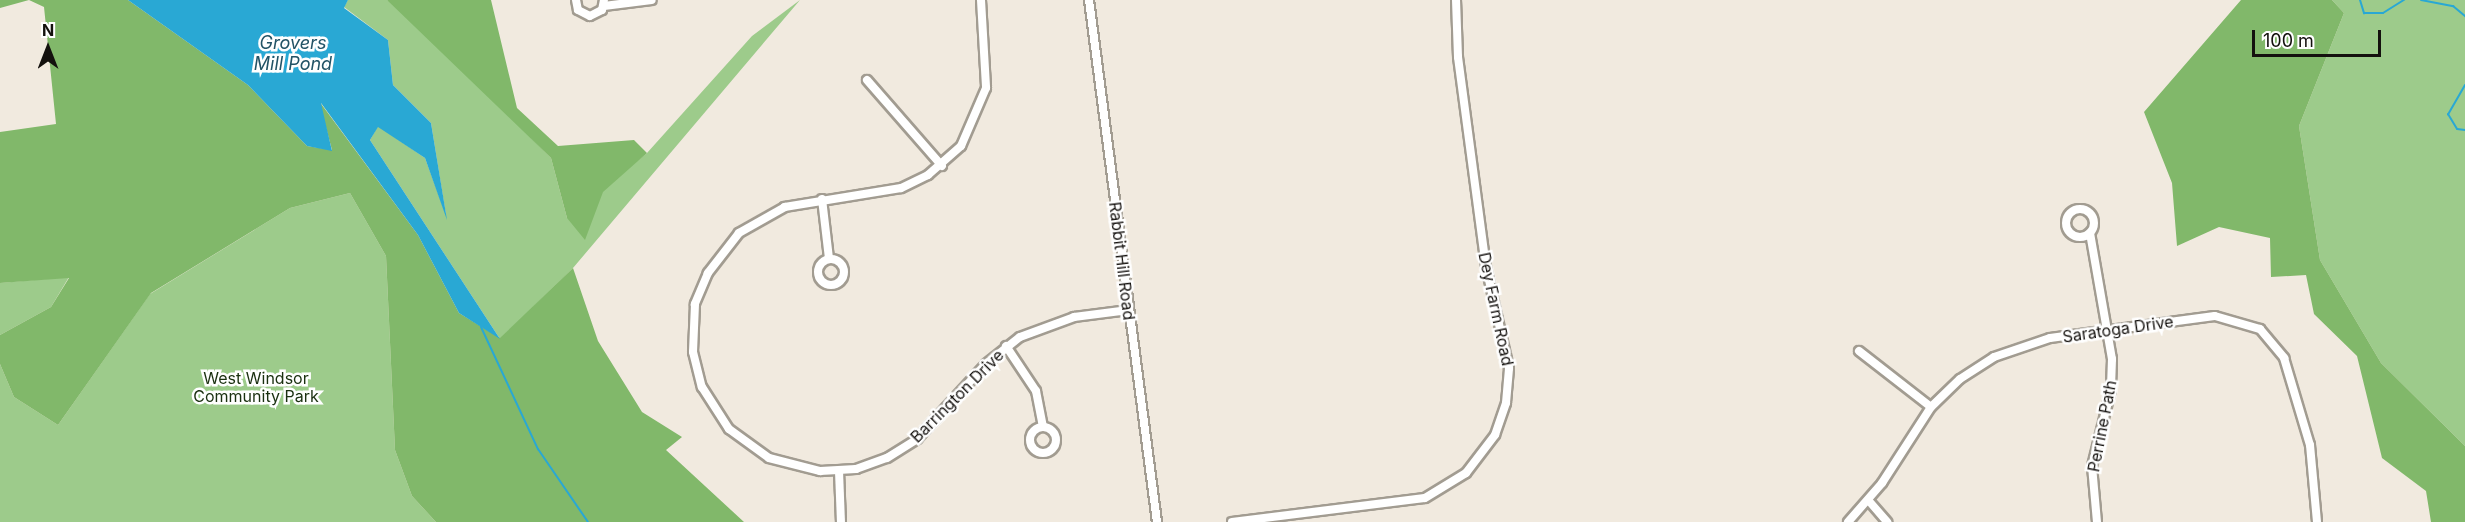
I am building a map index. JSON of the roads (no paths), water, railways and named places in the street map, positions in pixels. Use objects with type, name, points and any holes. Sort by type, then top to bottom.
[{"type":"street","points":[[576,0],[585,15],[598,14],[604,3],[652,0]]},
{"type":"street","name":"Barrington Drive","points":[[981,0],[986,88],[969,134],[942,166],[901,188],[822,199],[769,213],[727,245],[700,288],[692,336],[702,387],[741,440],[785,464],[839,471],[872,465],[904,449],[1006,346],[1054,322],[1128,310]]},
{"type":"street","name":"Rabbit Hill Road","points":[[1089,0],[1157,522]]},
{"type":"street","name":"Dey Farm Road","points":[[1232,522],[1425,498],[1466,473],[1495,435],[1506,403],[1509,368],[1484,257],[1458,57],[1456,0]]},
{"type":"street","points":[[867,80],[942,166]]},
{"type":"street","points":[[822,199],[829,259]]},
{"type":"street","name":"Perrine Path","points":[[2090,233],[2108,330],[2111,390],[2091,482],[2097,522]]},
{"type":"street","name":"Saratoga Drive","points":[[1848,522],[1869,501],[1931,407],[1969,372],[2013,348],[2108,330],[2215,316],[2249,323],[2270,337],[2287,363],[2310,445],[2318,522]]},
{"type":"street","points":[[1006,346],[1036,391],[1043,426]]},
{"type":"street","points":[[1859,351],[1931,407]]},
{"type":"street","points":[[839,471],[841,522]]},
{"type":"street","points":[[1869,501],[1887,522]]},
{"type":"water","name":"Grovers Mill Pond","points":[[128,0],[348,0],[344,8],[388,40],[393,85],[431,123],[447,220],[425,158],[378,127],[370,140],[500,339],[459,313],[418,235],[321,103],[332,151],[307,146],[248,85]]},
{"type":"waterway","points":[[2360,0],[2364,13],[2383,13],[2404,0]]},
{"type":"waterway","points":[[2421,0],[2453,6],[2465,16]]},
{"type":"waterway","points":[[2465,85],[2448,114],[2457,129],[2465,130]]},
{"type":"waterway","points":[[481,327],[538,449],[588,522]]},
{"type":"park label","name":"West Windsor Community Park","points":[[256,387]]}]
